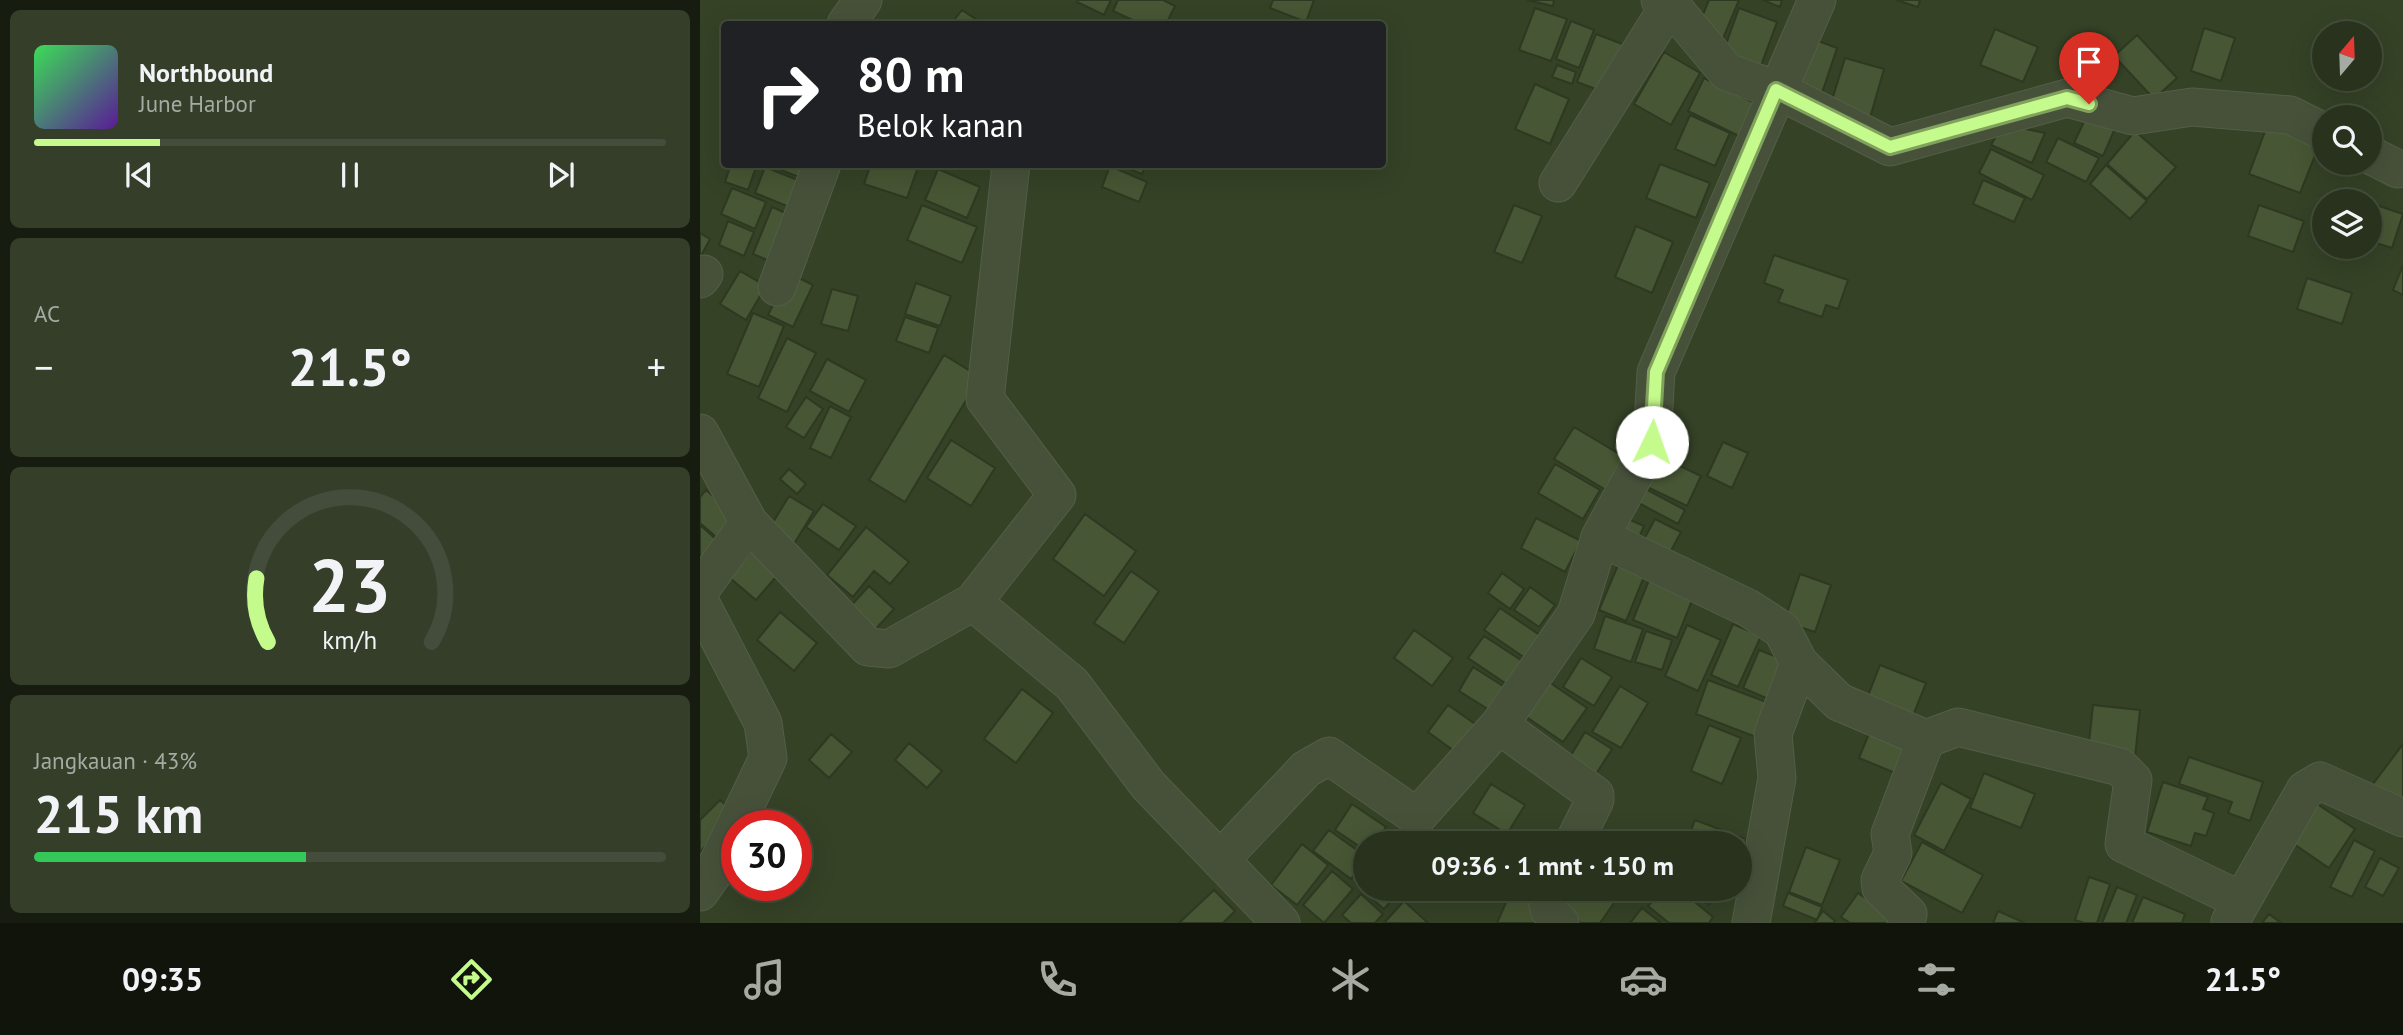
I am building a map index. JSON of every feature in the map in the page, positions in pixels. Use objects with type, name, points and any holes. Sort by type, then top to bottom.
[{"type":"street","points":[[848,21],[863,0]]},
{"type":"street","points":[[1220,860],[1306,769],[1329,756],[1418,817],[1499,725],[1576,614],[1600,537],[1652,442],[1656,372],[1817,0]]},
{"type":"street","points":[[1558,183],[1665,2],[1727,72],[1776,90],[1890,147],[2067,98],[2133,116],[2192,107],[2290,115],[2312,126]]},
{"type":"street","points":[[777,287],[821,168]]},
{"type":"street","points":[[700,433],[749,523],[868,647],[889,649],[973,602],[1057,495],[985,399],[1011,168]]},
{"type":"street","points":[[700,590],[749,523]]},
{"type":"street","points":[[1600,537],[1748,608],[1782,630],[1799,663],[1839,702],[1926,739],[1958,727],[2120,767],[2133,780],[2124,844],[2235,912],[2305,790],[2320,781],[2403,818]]},
{"type":"street","points":[[700,602],[763,723],[768,758],[712,875],[700,891]]},
{"type":"street","points":[[973,602],[1072,684],[1148,785],[1281,923]]},
{"type":"street","points":[[1751,923],[1777,778],[1773,734],[1799,663]]},
{"type":"street","points":[[1499,725],[1595,795],[1580,831]]},
{"type":"street","points":[[1906,923],[1908,914],[1881,888],[1880,880],[1893,853],[1890,834],[1926,739]]},
{"type":"street","points":[[1548,901],[1549,910],[1560,923]]},
{"type":"building","points":[[1111,0],[1104,15],[1077,2]]},
{"type":"building","points":[[1118,0],[1163,0],[1175,6],[1168,21],[1135,21],[1113,11]]},
{"type":"building","points":[[1273,0],[1314,0],[1306,21],[1270,8]]},
{"type":"building","points":[[1527,0],[1554,0],[1553,6]]},
{"type":"building","points":[[1709,0],[1739,0],[1722,41],[1696,31]]},
{"type":"building","points":[[1763,0],[1782,0],[1780,7]]},
{"type":"building","points":[[1896,0],[1920,0],[1918,7]]},
{"type":"building","points":[[1535,8],[1567,19],[1551,61],[1519,50]]},
{"type":"building","points":[[1739,8],[1777,22],[1758,74],[1720,61]]},
{"type":"building","points":[[962,10],[978,21],[953,21]]},
{"type":"building","points":[[1571,21],[1594,30],[1579,68],[1556,59]]},
{"type":"building","points":[[2204,28],[2235,38],[2221,81],[2191,71]]},
{"type":"building","points":[[1995,29],[2038,47],[2023,82],[1980,65]]},
{"type":"building","points":[[1596,34],[1625,45],[1606,93],[1577,82]]},
{"type":"building","points":[[2137,35],[2177,78],[2154,99],[2114,56]]},
{"type":"building","points":[[1813,39],[1837,48],[1821,96],[1797,88]]},
{"type":"building","points":[[1664,52],[1700,73],[1671,125],[1634,104]]},
{"type":"building","points":[[1845,58],[1884,69],[1868,125],[1828,113]]},
{"type":"building","points":[[1557,65],[1576,72],[1572,84],[1552,77]]},
{"type":"building","points":[[1704,78],[1765,108],[1749,141],[1688,111]]},
{"type":"building","points":[[1535,84],[1569,99],[1550,144],[1515,129]]},
{"type":"building","points":[[2089,111],[2117,124],[2103,156],[2074,143]]},
{"type":"building","points":[[1690,115],[1730,133],[1715,166],[1675,149]]},
{"type":"building","points":[[2270,118],[2312,134],[2312,163],[2300,193],[2249,174]]},
{"type":"building","points":[[2003,124],[2045,133],[2032,163],[1991,145]]},
{"type":"building","points":[[2135,131],[2176,167],[2147,199],[2107,164]]},
{"type":"building","points":[[2058,138],[2099,158],[2086,182],[2046,162]]},
{"type":"building","points":[[1991,149],[2044,175],[2032,200],[1979,173]]},
{"type":"building","points":[[1660,164],[1710,183],[1696,218],[1646,198]]},
{"type":"building","points":[[2106,165],[2147,201],[2130,219],[2090,184]]},
{"type":"building","points":[[730,168],[756,168],[748,190],[725,182]]},
{"type":"building","points":[[765,168],[810,185],[799,211],[755,193]]},
{"type":"building","points":[[776,168],[817,168],[812,182]]},
{"type":"building","points":[[870,168],[918,168],[907,198],[864,184]]},
{"type":"building","points":[[1109,168],[1147,182],[1139,202],[1102,187]]},
{"type":"building","points":[[1126,168],[1144,168],[1142,174]]},
{"type":"building","points":[[938,169],[980,187],[967,218],[925,200]]},
{"type":"building","points":[[1983,180],[2025,198],[2014,222],[1973,204]]},
{"type":"building","points":[[732,188],[766,202],[755,229],[721,214]]},
{"type":"building","points":[[922,205],[977,227],[962,263],[907,240]]},
{"type":"building","points":[[1514,205],[1542,216],[1522,263],[1494,252]]},
{"type":"building","points":[[2259,205],[2304,221],[2293,252],[2248,236]]},
{"type":"building","points":[[772,207],[797,218],[777,264],[753,254]]},
{"type":"building","points":[[2382,207],[2403,214],[2392,248],[2382,245]]},
{"type":"building","points":[[728,221],[754,232],[744,256],[719,245]]},
{"type":"building","points":[[1636,226],[1673,242],[1652,293],[1615,277]]},
{"type":"building","points":[[700,233],[710,239],[700,258]]},
{"type":"building","points":[[1774,255],[1848,280],[1838,309],[1826,305],[1822,317],[1778,302],[1783,290],[1764,283]]},
{"type":"building","points":[[2403,265],[2403,295],[2393,290]]},
{"type":"building","points":[[740,271],[766,286],[746,320],[720,304]]},
{"type":"building","points":[[789,273],[813,285],[793,327],[768,315]]},
{"type":"building","points":[[2307,278],[2352,293],[2342,324],[2297,309]]},
{"type":"building","points":[[916,283],[951,296],[940,326],[905,314]]},
{"type":"building","points":[[832,289],[858,296],[848,331],[821,324]]},
{"type":"building","points":[[753,313],[784,326],[759,387],[727,374]]},
{"type":"building","points":[[905,317],[938,328],[929,353],[896,341]]},
{"type":"building","points":[[787,338],[816,353],[787,412],[758,398]]},
{"type":"building","points":[[944,355],[980,377],[905,502],[869,480]]},
{"type":"building","points":[[827,359],[866,380],[849,412],[810,391]]},
{"type":"building","points":[[806,397],[823,409],[804,438],[786,427]]},
{"type":"building","points":[[830,406],[851,417],[831,458],[810,448]]},
{"type":"building","points":[[1574,427],[1626,458],[1606,490],[1554,459]]},
{"type":"building","points":[[951,440],[995,468],[971,506],[927,478]]},
{"type":"building","points":[[1723,442],[1748,453],[1732,488],[1707,476]]},
{"type":"building","points":[[1657,455],[1701,476],[1687,506],[1643,485]]},
{"type":"building","points":[[1555,464],[1600,490],[1583,519],[1538,493]]},
{"type":"building","points":[[789,469],[806,484],[797,494],[780,479]]},
{"type":"building","points":[[1640,486],[1685,510],[1678,524],[1633,500]]},
{"type":"building","points":[[706,490],[741,520],[722,542],[700,523],[700,497]]},
{"type":"building","points":[[789,496],[814,511],[794,544],[769,529]]},
{"type":"building","points":[[823,504],[856,526],[839,550],[806,527]]},
{"type":"building","points":[[1085,514],[1136,551],[1104,596],[1053,559]]},
{"type":"building","points":[[1621,516],[1644,526],[1633,551]]},
{"type":"building","points":[[1536,518],[1581,541],[1565,572],[1521,548]]},
{"type":"building","points":[[1655,519],[1681,532],[1663,566],[1637,552]]},
{"type":"building","points":[[700,525],[719,542],[700,561]]},
{"type":"building","points":[[866,527],[909,562],[890,584],[874,571],[853,597],[827,575]]},
{"type":"building","points":[[755,547],[782,570],[756,600],[730,578]]},
{"type":"building","points":[[1621,558],[1647,569],[1626,621],[1599,610]]},
{"type":"building","points":[[1131,571],[1159,591],[1124,643],[1094,623]]},
{"type":"building","points":[[1502,573],[1524,589],[1510,609],[1488,593]]},
{"type":"building","points":[[1652,573],[1696,590],[1677,638],[1633,620]]},
{"type":"building","points":[[1800,574],[1831,585],[1815,632],[1784,622]]},
{"type":"building","points":[[869,586],[894,609],[872,633],[847,610]]},
{"type":"building","points":[[1530,587],[1555,605],[1539,627],[1514,610]]},
{"type":"building","points":[[1500,608],[1544,638],[1528,660],[1484,630]]},
{"type":"building","points":[[780,612],[817,643],[794,671],[757,640]]},
{"type":"building","points":[[1605,616],[1643,629],[1631,662],[1594,649]]},
{"type":"building","points":[[1733,624],[1761,636],[1738,687],[1711,675]]},
{"type":"building","points":[[1687,625],[1721,640],[1698,691],[1665,676]]},
{"type":"building","points":[[1414,630],[1453,658],[1432,686],[1394,658]]},
{"type":"building","points":[[1646,631],[1672,640],[1662,670],[1635,662]]},
{"type":"building","points":[[1484,636],[1527,664],[1511,687],[1468,658]]},
{"type":"building","points":[[1759,650],[1792,663],[1775,702],[1743,688]]},
{"type":"building","points":[[1581,658],[1612,677],[1594,706],[1563,687]]},
{"type":"building","points":[[1880,665],[1926,683],[1912,718],[1866,701]]},
{"type":"building","points":[[1473,667],[1514,693],[1499,716],[1459,691]]},
{"type":"building","points":[[1708,680],[1769,703],[1756,737],[1696,714]]},
{"type":"building","points":[[1549,682],[1587,708],[1563,742],[1525,716]]},
{"type":"building","points":[[1620,686],[1648,703],[1621,748],[1592,732]]},
{"type":"building","points":[[1022,689],[1053,713],[1016,763],[984,739]]},
{"type":"building","points":[[1448,705],[1478,726],[1457,753],[1428,732]]},
{"type":"building","points":[[2093,705],[2140,710],[2135,757],[2088,752]]},
{"type":"building","points":[[1709,725],[1741,738],[1722,784],[1691,771]]},
{"type":"building","points":[[1872,726],[1913,744],[1900,775],[1859,758]]},
{"type":"building","points":[[1585,732],[1612,749],[1591,782],[1565,765]]},
{"type":"building","points":[[831,734],[852,752],[829,778],[809,760]]},
{"type":"building","points":[[909,743],[942,771],[927,788],[895,760]]},
{"type":"building","points":[[2403,744],[2403,797],[2398,803],[2373,784]]},
{"type":"building","points":[[2189,757],[2263,782],[2250,821],[2228,813],[2232,802],[2179,784]]},
{"type":"building","points":[[1984,773],[2035,794],[2021,828],[1970,808]]},
{"type":"building","points":[[2163,782],[2208,797],[2203,809],[2214,813],[2206,836],[2195,833],[2191,846],[2147,832]]},
{"type":"building","points":[[1941,783],[1971,799],[1944,851],[1914,835]]},
{"type":"building","points":[[1491,784],[1525,805],[1509,831],[1502,831],[1473,813]]},
{"type":"building","points":[[720,800],[731,810],[721,810],[721,830],[700,852],[700,820]]},
{"type":"building","points":[[2314,802],[2355,829],[2329,868],[2288,840]]},
{"type":"building","points":[[1352,804],[1386,827],[1383,831],[1353,831],[1353,842],[1335,830]]},
{"type":"building","points":[[1695,820],[1725,831],[1691,831]]},
{"type":"building","points":[[1329,830],[1353,847],[1353,876],[1351,879],[1313,851]]},
{"type":"building","points":[[2354,840],[2375,851],[2352,897],[2330,887]]},
{"type":"building","points":[[1922,842],[1983,875],[1962,913],[1901,881]]},
{"type":"building","points":[[1302,844],[1328,865],[1297,905],[1271,885]]},
{"type":"building","points":[[1806,847],[1840,860],[1822,905],[1789,892]]},
{"type":"building","points":[[2380,858],[2399,868],[2383,896],[2365,887]]},
{"type":"building","points":[[1332,871],[1353,889],[1324,923],[1303,905]]},
{"type":"building","points":[[2089,877],[2110,884],[2097,923],[2075,920]]},
{"type":"building","points":[[2117,887],[2137,895],[2126,923],[2102,923]]},
{"type":"building","points":[[1214,890],[1235,911],[1223,923],[1179,923]]},
{"type":"building","points":[[1788,893],[1822,907],[1817,920],[1783,906]]},
{"type":"building","points":[[1858,893],[1901,923],[1850,923],[1841,917]]},
{"type":"building","points":[[2143,897],[2185,914],[2182,923],[2132,923]]},
{"type":"building","points":[[1355,901],[1369,901],[1383,914],[1375,923],[1351,923],[1342,915]]},
{"type":"building","points":[[1375,901],[1391,901],[1384,909]]},
{"type":"building","points":[[1404,901],[1428,923],[1384,923]]},
{"type":"building","points":[[1507,901],[1546,901],[1536,923],[1497,923]]},
{"type":"building","points":[[1568,901],[1615,901],[1600,923],[1581,923],[1562,910]]},
{"type":"building","points":[[1652,901],[1694,901],[1713,917],[1709,923],[1669,923],[1648,906]]},
{"type":"building","points":[[1642,908],[1661,923],[1630,923]]},
{"type":"building","points":[[1823,911],[1835,921],[1834,923],[1814,923]]},
{"type":"building","points":[[1998,911],[2025,923],[1993,923]]},
{"type":"building","points":[[2269,914],[2281,923],[2262,923]]},
{"type":"route","points":[[1652,442],[1656,372],[1776,90],[1890,147],[2067,98],[2089,104]]}]
